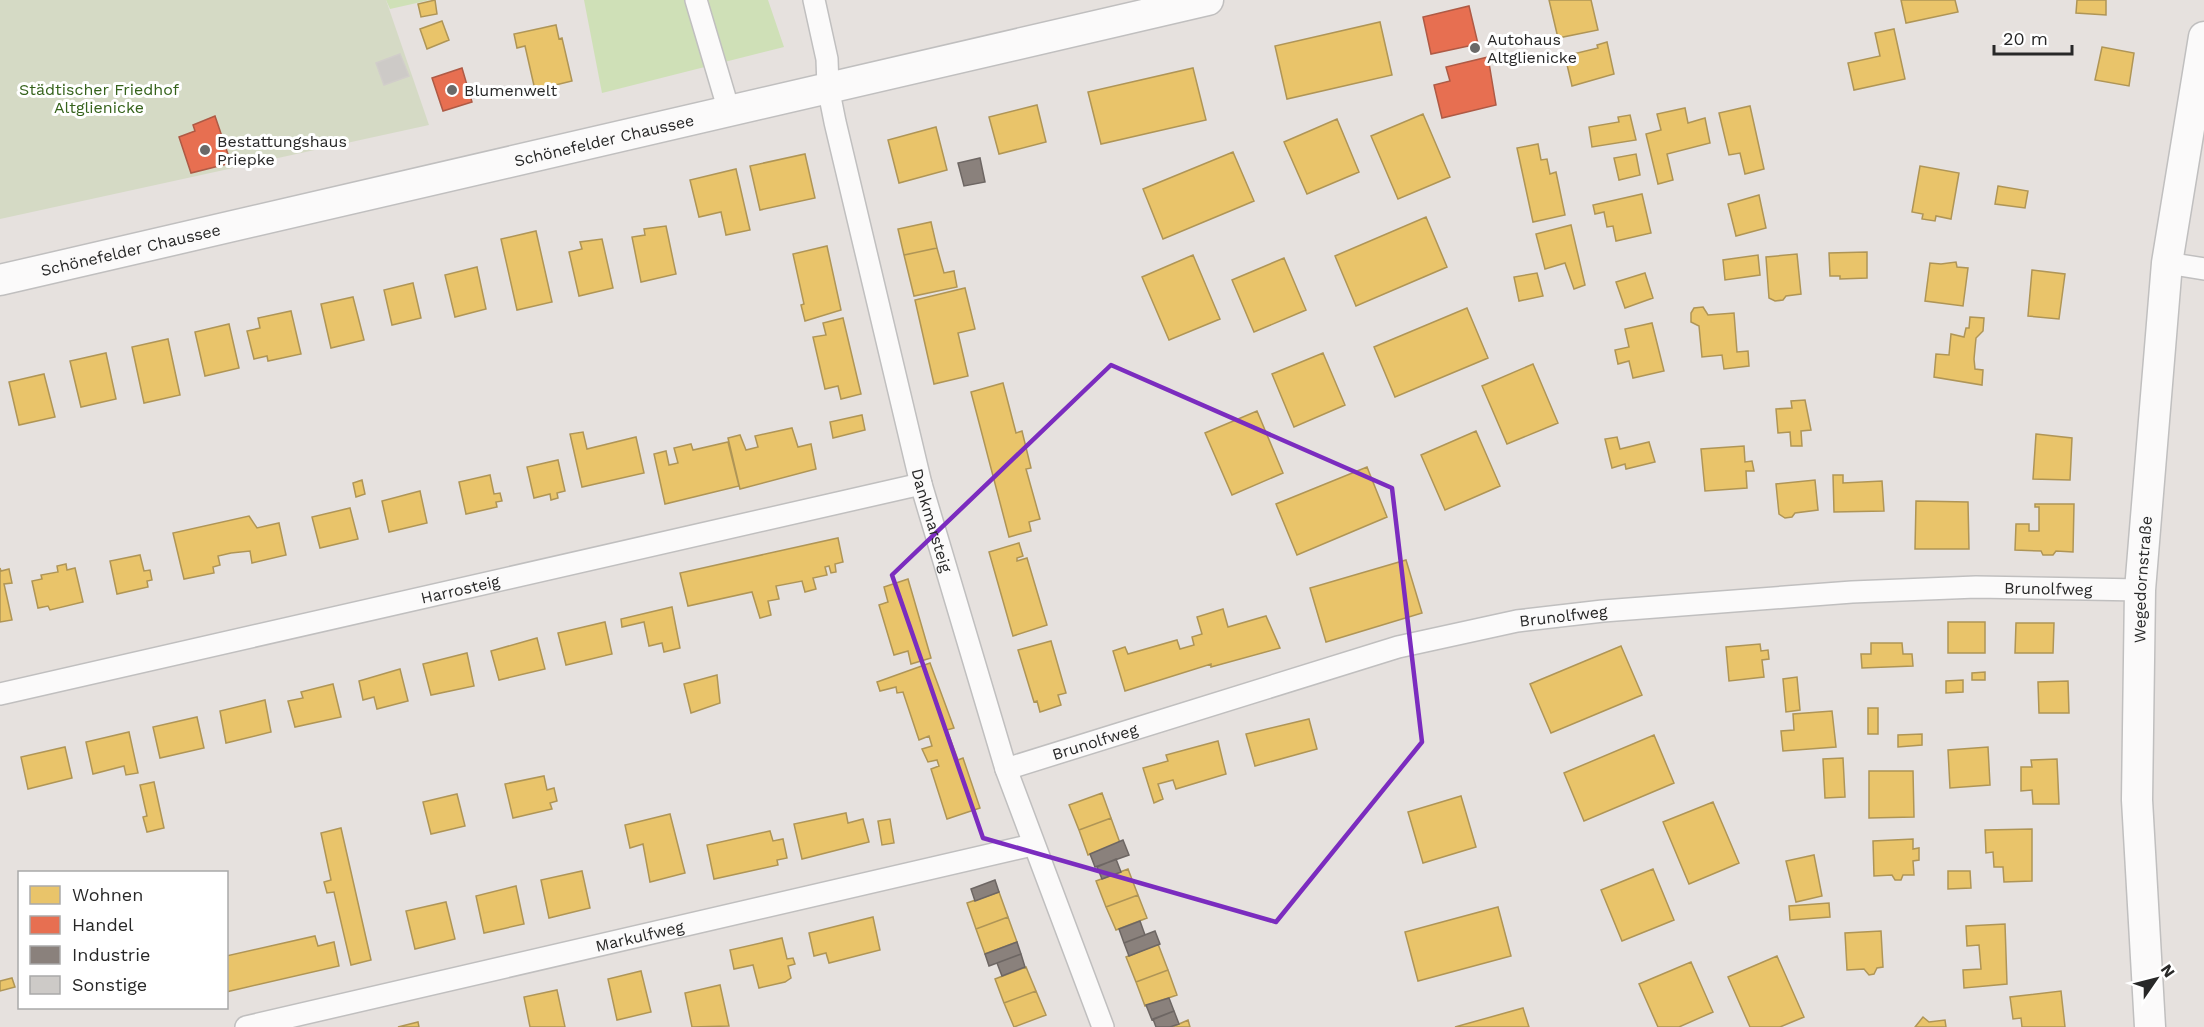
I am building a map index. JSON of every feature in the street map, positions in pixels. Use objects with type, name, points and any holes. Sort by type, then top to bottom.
[{"type":"main road","name":"Schönefelder Chaussee","points":[[0,280],[1208,0]]},
{"type":"main road","name":"Wegedornstraße","points":[[2150,1027],[2137,800],[2140,591],[2168,263],[2204,37]]},
{"type":"main road","name":"Wegedornstraße","points":[[2190,133],[2204,100]]},
{"type":"street","points":[[696,0],[729,111]]},
{"type":"street","name":"Dankmarsteig","points":[[814,0],[827,59],[828,87],[921,484],[1006,769],[1032,845],[1103,1027]]},
{"type":"street","points":[[2168,263],[2204,269]]},
{"type":"street","name":"Harrosteig","points":[[0,694],[921,484]]},
{"type":"street","name":"Brunolfweg","points":[[1006,769],[1398,647],[1517,621],[1613,610],[1842,593],[1976,587],[2140,591]]},
{"type":"street","name":"Markulfweg","points":[[246,1027],[1032,845]]},
{"type":"highlighted area","points":[[1111,365],[1392,488],[1422,742],[1276,922],[983,838],[892,575]]},
{"type":"green space","name":"Städtischer Friedhof Altglienicke","points":[[0,0],[386,0],[429,125],[0,219]]},
{"type":"green space","points":[[386,0],[430,0],[390,9]]},
{"type":"green space","points":[[584,0],[768,0],[784,47],[602,93]]},
{"type":"building: Wohnen","points":[[435,0],[437,14],[421,17],[418,4]]},
{"type":"building: Wohnen","points":[[1549,0],[1591,0],[1598,30],[1558,38]]},
{"type":"building: Wohnen","points":[[1901,0],[1955,0],[1958,12],[1906,23]]},
{"type":"building: Wohnen","points":[[2077,0],[2106,0],[2106,15],[2076,13]]},
{"type":"building: Wohnen","points":[[442,21],[449,40],[427,49],[420,29]]},
{"type":"building: Wohnen","points":[[1380,22],[1392,75],[1287,99],[1275,46]]},
{"type":"building: Wohnen","points":[[556,25],[559,39],[562,38],[572,81],[535,90],[525,46],[517,48],[514,34]]},
{"type":"building: Wohnen","points":[[1894,29],[1905,79],[1854,90],[1848,63],[1880,56],[1875,33]]},
{"type":"building: Wohnen","points":[[1607,42],[1614,74],[1572,86],[1565,56],[1598,48],[1597,45]]},
{"type":"building: Wohnen","points":[[2102,47],[2134,53],[2129,86],[2095,80]]},
{"type":"building: Wohnen","points":[[1193,68],[1206,120],[1101,144],[1088,92]]},
{"type":"building: Wohnen","points":[[1037,105],[1046,142],[999,154],[989,117]]},
{"type":"building: Wohnen","points":[[1750,106],[1764,169],[1745,174],[1740,153],[1729,155],[1719,113]]},
{"type":"building: Wohnen","points":[[1685,108],[1688,123],[1705,118],[1710,143],[1667,154],[1673,180],[1658,184],[1646,134],[1661,130],[1657,114]]},
{"type":"building: Wohnen","points":[[1423,114],[1450,177],[1398,199],[1371,136]]},
{"type":"building: Wohnen","points":[[1630,115],[1636,140],[1592,147],[1589,127],[1619,122],[1618,117]]},
{"type":"building: Wohnen","points":[[1337,119],[1359,172],[1307,194],[1284,142]]},
{"type":"building: Wohnen","points":[[936,127],[947,170],[899,183],[888,140]]},
{"type":"building: Wohnen","points":[[1538,144],[1541,160],[1547,159],[1550,174],[1556,172],[1565,215],[1533,222],[1517,148]]},
{"type":"building: Wohnen","points":[[1233,152],[1254,201],[1163,239],[1143,189]]},
{"type":"building: Wohnen","points":[[805,154],[815,198],[760,210],[750,166]]},
{"type":"building: Wohnen","points":[[1636,154],[1640,175],[1619,180],[1614,158]]},
{"type":"building: Wohnen","points":[[1920,166],[1959,173],[1951,219],[1936,216],[1935,221],[1922,219],[1923,214],[1912,212]]},
{"type":"building: Wohnen","points":[[736,169],[750,230],[726,235],[721,212],[699,217],[690,180]]},
{"type":"building: Wohnen","points":[[1998,186],[2028,191],[2025,208],[1995,204]]},
{"type":"building: Wohnen","points":[[1642,194],[1651,233],[1616,241],[1613,226],[1607,227],[1604,212],[1595,214],[1593,205]]},
{"type":"building: Wohnen","points":[[1759,195],[1766,228],[1736,236],[1728,204]]},
{"type":"building: Wohnen","points":[[1426,217],[1447,267],[1356,306],[1335,256]]},
{"type":"building: Wohnen","points":[[931,222],[937,248],[904,255],[898,229]]},
{"type":"building: Wohnen","points":[[1571,225],[1585,285],[1574,289],[1565,263],[1545,269],[1536,234]]},
{"type":"building: Wohnen","points":[[666,226],[676,274],[641,282],[632,237],[645,235],[644,229]]},
{"type":"building: Wohnen","points":[[536,231],[552,302],[517,310],[501,239]]},
{"type":"building: Wohnen","points":[[602,239],[613,288],[579,296],[569,252],[582,249],[580,242]]},
{"type":"building: Wohnen","points":[[827,246],[841,310],[805,321],[801,305],[804,304],[793,254]]},
{"type":"building: Wohnen","points":[[937,248],[944,273],[954,271],[957,287],[914,296],[904,255]]},
{"type":"building: Wohnen","points":[[1867,252],[1867,278],[1840,279],[1840,276],[1830,276],[1829,253]]},
{"type":"building: Wohnen","points":[[1797,254],[1801,294],[1786,296],[1783,300],[1775,301],[1769,298],[1766,257]]},
{"type":"building: Wohnen","points":[[1193,255],[1220,319],[1169,340],[1142,277]]},
{"type":"building: Wohnen","points":[[1758,255],[1760,275],[1725,280],[1723,260]]},
{"type":"building: Wohnen","points":[[1284,258],[1306,310],[1254,332],[1232,280]]},
{"type":"building: Wohnen","points":[[1956,262],[1957,267],[1968,268],[1963,306],[1925,301],[1930,263]]},
{"type":"building: Wohnen","points":[[477,267],[486,309],[455,317],[445,275]]},
{"type":"building: Wohnen","points":[[2032,270],[2065,274],[2059,319],[2028,316]]},
{"type":"building: Wohnen","points":[[1537,273],[1543,296],[1519,301],[1514,277]]},
{"type":"building: Wohnen","points":[[1645,273],[1653,298],[1625,308],[1616,282]]},
{"type":"building: Wohnen","points":[[413,283],[421,318],[392,325],[384,290]]},
{"type":"building: Wohnen","points":[[965,288],[975,329],[958,333],[968,376],[934,384],[915,300]]},
{"type":"building: Wohnen","points":[[353,297],[364,340],[331,348],[321,304]]},
{"type":"building: Wohnen","points":[[1703,307],[1708,315],[1734,313],[1737,352],[1748,351],[1749,366],[1724,369],[1722,355],[1702,357],[1699,326],[1691,322],[1691,313],[1694,308]]},
{"type":"building: Wohnen","points":[[1467,308],[1488,358],[1395,397],[1374,347]]},
{"type":"building: Wohnen","points":[[291,311],[301,354],[268,361],[267,356],[254,359],[247,331],[260,328],[258,318]]},
{"type":"building: Wohnen","points":[[1970,317],[1984,318],[1983,331],[1976,338],[1974,359],[1975,369],[1983,370],[1982,385],[1934,377],[1936,354],[1949,355],[1951,334],[1964,337],[1966,328],[1969,328]]},
{"type":"building: Wohnen","points":[[843,318],[861,394],[841,399],[838,386],[825,389],[813,337],[826,335],[823,323]]},
{"type":"building: Wohnen","points":[[1652,323],[1664,371],[1633,378],[1629,361],[1618,364],[1615,350],[1629,347],[1625,329]]},
{"type":"building: Wohnen","points":[[229,324],[239,368],[205,376],[195,332]]},
{"type":"building: Wohnen","points":[[168,339],[180,395],[144,403],[132,347]]},
{"type":"building: Wohnen","points":[[106,353],[116,399],[81,407],[70,361]]},
{"type":"building: Wohnen","points":[[1323,353],[1345,405],[1294,427],[1272,374]]},
{"type":"building: Wohnen","points":[[1533,364],[1558,423],[1507,444],[1482,386]]},
{"type":"building: Wohnen","points":[[44,374],[55,417],[19,425],[9,382]]},
{"type":"building: Wohnen","points":[[1003,383],[1016,433],[1022,431],[1031,468],[1026,469],[1040,519],[1029,522],[1031,531],[1009,537],[971,392]]},
{"type":"building: Wohnen","points":[[1805,400],[1811,430],[1801,431],[1802,446],[1791,446],[1790,432],[1778,433],[1776,409],[1792,408],[1791,401]]},
{"type":"building: Wohnen","points":[[1257,411],[1283,473],[1232,495],[1205,433]]},
{"type":"building: Wohnen","points":[[862,415],[865,430],[833,438],[830,422]]},
{"type":"building: Wohnen","points":[[792,428],[798,447],[811,444],[816,469],[740,489],[728,438],[740,435],[746,450],[758,447],[755,436]]},
{"type":"building: Wohnen","points":[[1476,431],[1500,486],[1445,510],[1421,455]]},
{"type":"building: Wohnen","points":[[583,432],[587,449],[636,437],[644,473],[582,487],[570,434]]},
{"type":"building: Wohnen","points":[[2036,434],[2072,438],[2070,480],[2033,479]]},
{"type":"building: Wohnen","points":[[1617,437],[1620,449],[1649,442],[1655,462],[1626,469],[1625,464],[1612,468],[1605,439]]},
{"type":"building: Wohnen","points":[[728,442],[739,486],[665,504],[654,454],[666,451],[669,465],[678,463],[674,448],[691,444],[693,450]]},
{"type":"building: Wohnen","points":[[1744,446],[1745,462],[1752,461],[1754,471],[1746,471],[1747,488],[1705,491],[1701,449]]},
{"type":"building: Wohnen","points":[[558,460],[565,491],[557,493],[558,498],[551,500],[550,494],[534,498],[527,467]]},
{"type":"building: Wohnen","points":[[1367,467],[1387,517],[1297,555],[1276,504]]},
{"type":"building: Wohnen","points":[[490,475],[494,494],[500,493],[502,501],[496,502],[497,507],[466,514],[459,482]]},
{"type":"building: Wohnen","points":[[1833,475],[1843,475],[1843,483],[1882,481],[1884,511],[1834,512]]},
{"type":"building: Wohnen","points":[[362,480],[365,494],[356,497],[353,483]]},
{"type":"building: Wohnen","points":[[1815,480],[1818,510],[1795,513],[1792,517],[1785,518],[1779,514],[1776,484]]},
{"type":"building: Wohnen","points":[[420,491],[427,523],[389,532],[382,501]]},
{"type":"building: Wohnen","points":[[1916,501],[1968,502],[1969,549],[1915,549]]},
{"type":"building: Wohnen","points":[[2035,504],[2074,504],[2073,552],[2056,551],[2053,555],[2043,555],[2041,551],[2015,550],[2016,524],[2029,524],[2029,531],[2039,531],[2039,507],[2035,507]]},
{"type":"building: Wohnen","points":[[350,508],[358,539],[320,548],[312,517]]},
{"type":"building: Wohnen","points":[[249,516],[257,528],[279,523],[286,555],[252,563],[250,551],[218,556],[220,565],[213,567],[214,573],[184,579],[173,533]]},
{"type":"building: Wohnen","points":[[838,538],[843,562],[835,564],[836,572],[831,573],[829,566],[825,567],[827,575],[813,578],[816,589],[805,592],[802,581],[776,586],[779,599],[768,601],[771,615],[760,618],[752,592],[688,606],[680,573]]},
{"type":"building: Wohnen","points":[[1019,543],[1023,556],[1017,558],[1017,561],[1027,558],[1047,625],[1013,636],[989,552]]},
{"type":"building: Wohnen","points":[[140,555],[144,571],[150,570],[152,580],[147,581],[148,587],[117,594],[110,561]]},
{"type":"building: Wohnen","points":[[1406,560],[1422,613],[1326,642],[1310,588]]},
{"type":"building: Wohnen","points":[[66,564],[67,570],[75,568],[83,602],[50,610],[48,606],[38,608],[32,581],[42,579],[41,575],[58,572],[57,566]]},
{"type":"building: Wohnen","points":[[0,568],[1,571],[9,569],[12,583],[4,584],[12,620],[0,622]]},
{"type":"building: Wohnen","points":[[908,579],[931,658],[911,664],[908,651],[894,655],[879,605],[888,602],[884,587]]},
{"type":"building: Wohnen","points":[[672,607],[680,648],[664,652],[662,643],[649,646],[644,622],[622,627],[621,619]]},
{"type":"building: Wohnen","points":[[1223,609],[1228,627],[1266,616],[1280,648],[1211,667],[1211,664],[1125,691],[1113,651],[1125,647],[1128,654],[1177,640],[1180,649],[1194,645],[1192,637],[1202,634],[1197,617]]},
{"type":"building: Wohnen","points":[[605,622],[612,654],[566,665],[558,633]]},
{"type":"building: Wohnen","points":[[1948,622],[1985,622],[1985,653],[1948,653]]},
{"type":"building: Wohnen","points":[[2016,623],[2054,623],[2053,653],[2015,653]]},
{"type":"building: Wohnen","points":[[537,638],[545,669],[499,680],[491,651]]},
{"type":"building: Wohnen","points":[[1051,641],[1066,693],[1058,695],[1061,705],[1040,712],[1037,701],[1034,702],[1018,650]]},
{"type":"building: Wohnen","points":[[1871,643],[1902,643],[1903,654],[1912,654],[1913,666],[1862,668],[1861,654],[1871,654]]},
{"type":"building: Wohnen","points":[[1760,644],[1761,651],[1768,650],[1769,659],[1762,660],[1764,677],[1729,681],[1726,647]]},
{"type":"building: Wohnen","points":[[1621,646],[1642,695],[1551,733],[1530,684]]},
{"type":"building: Wohnen","points":[[467,653],[474,686],[431,695],[423,664]]},
{"type":"building: Wohnen","points":[[930,663],[954,728],[947,730],[958,760],[963,758],[980,808],[947,819],[931,769],[939,766],[937,760],[928,762],[922,749],[932,746],[929,736],[919,740],[903,692],[897,693],[896,687],[880,691],[877,682]]},
{"type":"building: Wohnen","points":[[400,669],[408,701],[377,709],[374,697],[363,700],[359,681]]},
{"type":"building: Wohnen","points":[[1985,672],[1985,680],[1972,680],[1972,673]]},
{"type":"building: Wohnen","points":[[717,675],[720,703],[691,713],[684,684]]},
{"type":"building: Wohnen","points":[[1797,677],[1800,710],[1786,712],[1783,679]]},
{"type":"building: Wohnen","points":[[1963,680],[1963,692],[1946,693],[1946,681]]},
{"type":"building: Wohnen","points":[[2068,681],[2069,713],[2039,713],[2038,682]]},
{"type":"building: Wohnen","points":[[333,684],[341,717],[295,727],[288,701],[303,698],[301,692]]},
{"type":"building: Wohnen","points":[[265,700],[271,732],[226,743],[220,711]]},
{"type":"building: Wohnen","points":[[1868,708],[1878,708],[1878,734],[1868,734]]},
{"type":"building: Wohnen","points":[[1832,711],[1836,747],[1783,751],[1781,731],[1794,730],[1793,714]]},
{"type":"building: Wohnen","points":[[197,717],[204,748],[160,758],[153,727]]},
{"type":"building: Wohnen","points":[[1309,719],[1317,749],[1255,766],[1246,734]]},
{"type":"building: Wohnen","points":[[129,732],[138,773],[126,775],[124,766],[93,774],[86,742]]},
{"type":"building: Wohnen","points":[[1922,734],[1922,745],[1898,747],[1898,735]]},
{"type":"building: Wohnen","points":[[1654,735],[1674,783],[1584,821],[1564,773]]},
{"type":"building: Wohnen","points":[[1218,741],[1226,774],[1176,789],[1173,780],[1158,784],[1163,799],[1154,803],[1143,768],[1168,761],[1166,755]]},
{"type":"building: Wohnen","points":[[65,747],[72,778],[28,789],[21,757]]},
{"type":"building: Wohnen","points":[[1988,747],[1990,785],[1950,788],[1948,750]]},
{"type":"building: Wohnen","points":[[1843,758],[1845,797],[1825,798],[1823,759]]},
{"type":"building: Wohnen","points":[[2057,759],[2059,804],[2033,804],[2032,790],[2021,791],[2021,767],[2032,767],[2031,760]]},
{"type":"building: Wohnen","points":[[1869,771],[1913,771],[1914,817],[1869,818]]},
{"type":"building: Wohnen","points":[[544,776],[547,790],[554,788],[557,801],[550,803],[552,809],[513,818],[505,784]]},
{"type":"building: Wohnen","points":[[154,782],[164,828],[147,832],[143,817],[147,816],[140,785]]},
{"type":"building: Wohnen","points":[[1102,793],[1111,818],[1079,830],[1069,805]]},
{"type":"building: Wohnen","points":[[457,794],[465,826],[431,834],[423,802]]},
{"type":"building: Wohnen","points":[[1461,796],[1476,847],[1423,863],[1408,812]]},
{"type":"building: Wohnen","points":[[1713,802],[1739,863],[1689,884],[1663,822]]},
{"type":"building: Wohnen","points":[[846,813],[848,823],[863,819],[869,842],[802,859],[794,824]]},
{"type":"building: Wohnen","points":[[670,814],[685,873],[650,882],[643,844],[630,848],[625,825]]},
{"type":"building: Wohnen","points":[[1111,818],[1120,843],[1088,855],[1079,830]]},
{"type":"building: Wohnen","points":[[890,819],[894,843],[882,845],[878,821]]},
{"type":"building: Wohnen","points":[[341,828],[371,960],[351,965],[334,892],[327,893],[324,882],[331,880],[321,833]]},
{"type":"building: Wohnen","points":[[2032,829],[2032,881],[2004,882],[2003,867],[1994,867],[1993,852],[1986,853],[1985,830]]},
{"type":"building: Wohnen","points":[[770,831],[773,841],[783,839],[787,858],[777,860],[778,865],[714,879],[707,845]]},
{"type":"building: Wohnen","points":[[1913,839],[1913,849],[1919,848],[1919,860],[1913,861],[1914,875],[1903,875],[1901,880],[1895,880],[1892,875],[1874,876],[1873,841]]},
{"type":"building: Wohnen","points":[[1814,855],[1822,896],[1796,902],[1786,861]]},
{"type":"building: Wohnen","points":[[1128,869],[1138,895],[1106,907],[1096,881]]},
{"type":"building: Wohnen","points":[[1653,869],[1674,920],[1622,941],[1601,890]]},
{"type":"building: Wohnen","points":[[582,871],[590,908],[549,918],[541,880]]},
{"type":"building: Wohnen","points":[[1948,871],[1970,871],[1971,888],[1948,889]]},
{"type":"building: Wohnen","points":[[516,886],[524,924],[484,933],[476,896]]},
{"type":"building: Wohnen","points":[[999,892],[1008,917],[976,929],[967,903]]},
{"type":"building: Wohnen","points":[[1138,895],[1147,918],[1116,930],[1106,907]]},
{"type":"building: Wohnen","points":[[446,902],[455,939],[415,949],[406,911]]},
{"type":"building: Wohnen","points":[[1829,903],[1830,917],[1790,920],[1789,906]]},
{"type":"building: Wohnen","points":[[1498,907],[1511,956],[1418,981],[1405,932]]},
{"type":"building: Wohnen","points":[[873,917],[880,950],[829,963],[826,953],[814,956],[809,933]]},
{"type":"building: Wohnen","points":[[1008,917],[1017,942],[985,954],[976,929]]},
{"type":"building: Wohnen","points":[[2005,924],[2007,984],[1964,988],[1963,970],[1981,969],[1979,945],[1967,946],[1966,926]]},
{"type":"building: Wohnen","points":[[1881,931],[1883,967],[1877,968],[1874,974],[1869,975],[1864,969],[1847,970],[1845,933]]},
{"type":"building: Wohnen","points":[[315,936],[318,946],[334,942],[339,966],[228,992],[228,956]]},
{"type":"building: Wohnen","points":[[782,938],[787,959],[793,958],[795,964],[788,966],[791,978],[785,982],[759,988],[753,965],[734,969],[730,950]]},
{"type":"building: Wohnen","points":[[1158,944],[1168,970],[1136,982],[1126,957]]},
{"type":"building: Wohnen","points":[[1777,956],[1804,1017],[1780,1027],[1750,1027],[1728,977]]},
{"type":"building: Wohnen","points":[[1691,962],[1713,1012],[1679,1027],[1658,1027],[1639,984]]},
{"type":"building: Wohnen","points":[[1026,967],[1036,991],[1004,1003],[995,979]]},
{"type":"building: Wohnen","points":[[1168,970],[1177,995],[1145,1006],[1136,982]]},
{"type":"building: Wohnen","points":[[641,971],[651,1012],[617,1020],[608,979]]},
{"type":"building: Wohnen","points":[[12,978],[15,987],[0,991],[0,981]]},
{"type":"building: Wohnen","points":[[720,985],[729,1026],[692,1027],[685,993]]},
{"type":"building: Wohnen","points":[[557,990],[565,1027],[530,1027],[524,997]]},
{"type":"building: Wohnen","points":[[1036,991],[1046,1015],[1014,1027],[1004,1003]]},
{"type":"building: Wohnen","points":[[2061,991],[2065,1027],[2022,1027],[2021,1018],[2013,1019],[2010,997]]},
{"type":"building: Wohnen","points":[[1523,1008],[1529,1027],[1455,1027]]},
{"type":"building: Wohnen","points":[[1923,1017],[1929,1022],[1945,1020],[1946,1027],[1915,1027]]},
{"type":"building: Wohnen","points":[[1188,1020],[1190,1027],[1170,1027],[1179,1024]]},
{"type":"building: Wohnen","points":[[418,1022],[419,1027],[398,1027]]},
{"type":"building: Handel","points":[[1469,6],[1478,44],[1431,54],[1423,17]]},
{"type":"building: Handel","points":[[1488,57],[1496,105],[1442,118],[1434,85],[1450,81],[1446,67]]},
{"type":"building: Handel","name":"Blumenwelt","points":[[462,68],[472,102],[443,111],[432,78]]},
{"type":"building: Handel","name":"Bestattungshaus Priepke","points":[[215,116],[231,163],[191,173],[179,137],[195,131],[193,125]]},
{"type":"building: Industrie","points":[[980,158],[985,182],[964,186],[958,163]]},
{"type":"building: Industrie","points":[[1123,840],[1129,855],[1095,867],[1090,854]]},
{"type":"building: Industrie","points":[[1116,859],[1121,872],[1102,879],[1097,867]]},
{"type":"building: Industrie","points":[[995,880],[999,892],[975,901],[971,889]]},
{"type":"building: Industrie","points":[[1140,921],[1145,935],[1124,943],[1119,929]]},
{"type":"building: Industrie","points":[[1155,931],[1160,944],[1129,956],[1124,943]]},
{"type":"building: Industrie","points":[[1017,942],[1021,954],[989,966],[985,954]]},
{"type":"building: Industrie","points":[[1021,954],[1025,967],[1002,976],[997,963]]},
{"type":"building: Industrie","points":[[1169,998],[1174,1011],[1152,1020],[1146,1005]]},
{"type":"building: Industrie","points":[[1174,1011],[1179,1024],[1170,1027],[1156,1027],[1153,1019]]},
{"type":"building: Sonstige","points":[[400,54],[409,76],[384,85],[376,63]]},
{"type":"place","name":"Autohaus Altglienicke","points":[[1475,48]]},
{"type":"place","name":"Blumenwelt","points":[[452,90]]},
{"type":"place","name":"Bestattungshaus Priepke","points":[[205,150]]}]
